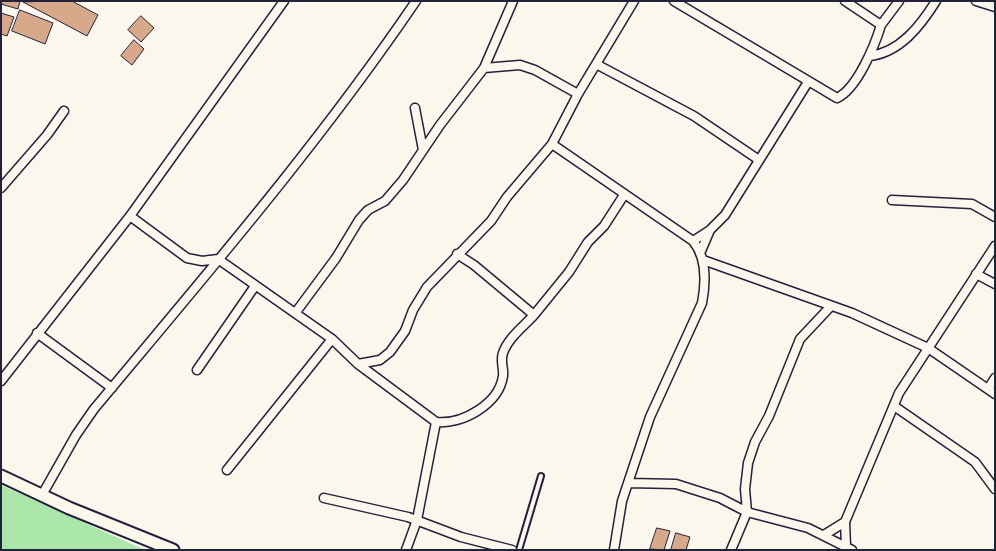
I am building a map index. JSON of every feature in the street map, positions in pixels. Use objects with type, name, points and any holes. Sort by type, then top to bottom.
[{"type":"street","points":[[1,380],[130,216],[284,1]]},
{"type":"street","points":[[296,312],[336,258],[359,220],[368,210],[384,201],[403,180],[484,68],[513,1]]},
{"type":"street","points":[[358,364],[380,360],[390,352],[404,330],[426,287],[491,221],[507,197],[552,144],[578,94],[634,1]]},
{"type":"street","points":[[674,1],[833,96],[841,96],[846,92],[869,56],[881,25],[899,1]]},
{"type":"street","points":[[845,1],[881,25]]},
{"type":"street","points":[[869,56],[882,55],[890,51],[914,32],[936,1]]},
{"type":"street","points":[[976,1],[995,7]]},
{"type":"street","points":[[42,495],[76,435],[346,98],[415,2]]},
{"type":"street","points":[[596,64],[694,116],[759,160]]},
{"type":"street","points":[[484,68],[520,66],[535,70],[578,94]]},
{"type":"street","points":[[693,242],[710,230],[725,215],[808,82]]},
{"type":"street","points":[[415,108],[423,150]]},
{"type":"street","points":[[1,188],[64,111]]},
{"type":"street","points":[[552,144],[693,242],[701,251],[703,260],[705,288],[702,303],[650,417],[622,501],[614,550]]},
{"type":"street","points":[[130,216],[187,258],[202,261],[218,259],[255,286],[296,312],[332,339],[358,364],[436,422],[449,424],[462,420],[486,404],[498,391],[503,375],[501,362],[504,352],[514,337],[569,272],[588,242],[604,226],[624,195]]},
{"type":"street","points":[[892,200],[972,204],[995,217]]},
{"type":"street","points":[[701,251],[710,230]]},
{"type":"street","points":[[849,548],[845,522],[899,393],[995,246]]},
{"type":"street","points":[[457,254],[534,315]]},
{"type":"street","points":[[703,260],[852,313],[928,348],[991,392],[995,378]]},
{"type":"street","points":[[976,274],[995,284]]},
{"type":"street","points":[[197,370],[255,286]]},
{"type":"street","points":[[731,550],[747,512],[745,483],[748,463],[755,442],[769,416],[800,339],[831,306]]},
{"type":"street","points":[[37,333],[112,388]]},
{"type":"street","points":[[227,470],[332,339]]},
{"type":"street","points":[[894,406],[975,462],[995,489]]},
{"type":"street","points":[[406,550],[417,520],[436,422]]},
{"type":"street","points":[[1,476],[173,550]]},
{"type":"street","points":[[628,483],[676,484],[720,498],[747,512],[808,528],[849,548]]},
{"type":"street","points":[[324,498],[417,520],[461,537],[512,550]]},
{"type":"street","points":[[824,535],[845,522]]},
{"type":"lane","points":[[519,550],[541,476]]},
{"type":"green space","points":[[1,485],[145,550],[1,550]]},
{"type":"building","points":[[1,1],[20,1],[18,9],[1,4]]},
{"type":"building","points":[[72,1],[98,15],[87,36],[23,2]]},
{"type":"building","points":[[20,10],[53,23],[45,44],[12,31]]},
{"type":"building","points":[[1,13],[14,17],[7,36],[1,34]]},
{"type":"building","points":[[141,16],[154,28],[141,42],[128,30]]},
{"type":"building","points":[[134,40],[144,49],[132,65],[121,56]]},
{"type":"building","points":[[657,528],[670,531],[664,550],[650,549]]},
{"type":"building","points":[[676,533],[690,537],[686,550],[671,550]]}]
